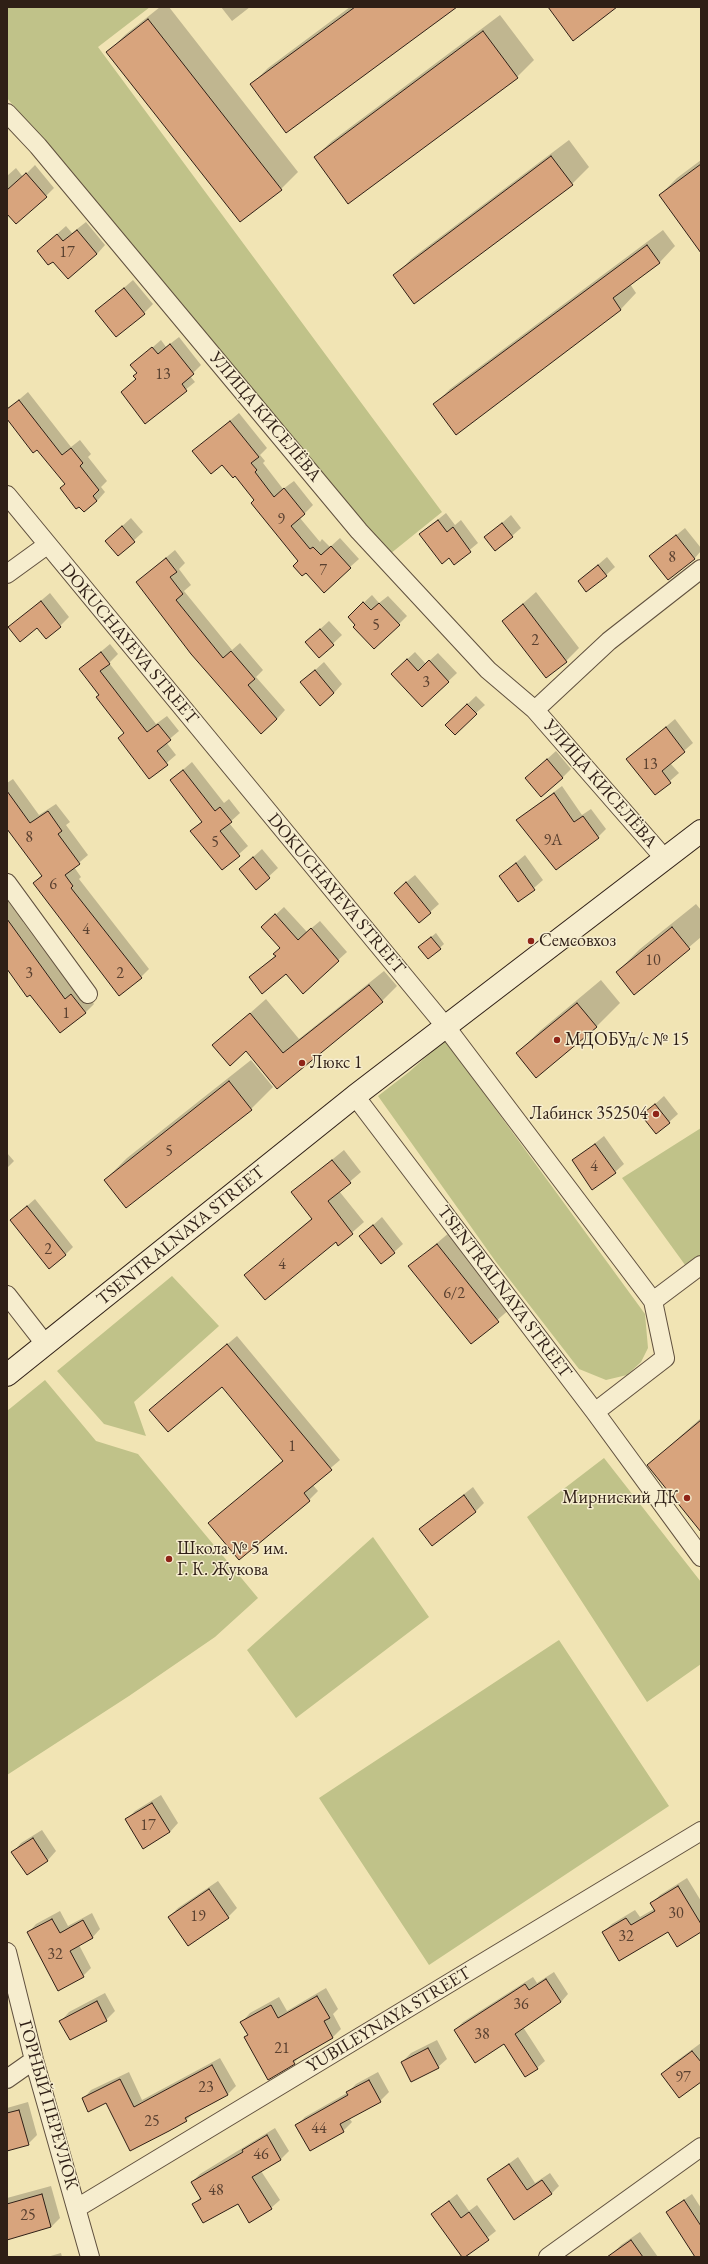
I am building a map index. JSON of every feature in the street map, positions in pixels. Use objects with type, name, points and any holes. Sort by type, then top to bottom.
[{"type":"street","name":"УЛИЦА КИСЕЛЁВА","points":[[7,113],[38,146],[359,531],[488,670],[535,710],[665,859]]},
{"type":"street","name":"DOKUCHAYEVA STREET","points":[[7,495],[446,1027],[653,1301]]},
{"type":"street","points":[[7,574],[47,545]]},
{"type":"street","name":"УЛИЦА КИСЕЛЁВА","points":[[535,710],[609,641],[701,569]]},
{"type":"street","name":"TSENTRALNAYA STREET","points":[[7,1375],[355,1096],[701,831]]},
{"type":"street","points":[[7,883],[88,994]]},
{"type":"street","name":"TSENTRALNAYA STREET","points":[[355,1096],[595,1412],[701,1557]]},
{"type":"street","points":[[595,1412],[665,1358],[653,1301],[701,1265]]},
{"type":"street","points":[[7,1295],[46,1344]]},
{"type":"street","name":"YUBILEYNAYA STREET","points":[[77,2208],[701,1831]]},
{"type":"street","name":"ГОРНЫЙ ПЕРЕУЛОК","points":[[7,1952],[34,2060],[90,2257]]},
{"type":"street","points":[[7,2079],[34,2060]]},
{"type":"street","points":[[548,2257],[701,2147]]},
{"type":"green space","points":[[7,7],[150,7],[98,47],[442,512],[390,554],[365,527],[7,98]]},
{"type":"green space","points":[[445,1040],[645,1314],[648,1348],[641,1362],[627,1375],[606,1380],[579,1369],[496,1262],[378,1096],[409,1072]]},
{"type":"green space","points":[[701,1128],[701,1259],[688,1269],[622,1178]]},
{"type":"green space","points":[[172,1276],[219,1326],[134,1402],[146,1436],[104,1424],[57,1371]]},
{"type":"green space","points":[[45,1380],[96,1441],[138,1454],[258,1598],[215,1637],[129,1696],[7,1775],[7,1411]]},
{"type":"green space","points":[[604,1458],[701,1582],[701,1664],[647,1702],[527,1517]]},
{"type":"green space","points":[[373,1537],[429,1617],[296,1718],[247,1650]]},
{"type":"green space","points":[[559,1640],[669,1806],[429,1965],[319,1798]]},
{"type":"building","points":[[355,7],[457,7],[286,133],[250,84]]},
{"type":"building","points":[[548,7],[617,7],[573,41]]},
{"type":"building","points":[[148,19],[282,190],[240,222],[106,52]]},
{"type":"building","points":[[483,31],[518,78],[348,204],[314,157]]},
{"type":"building","points":[[551,156],[573,185],[414,304],[393,275]]},
{"type":"building","points":[[701,164],[701,253],[659,195]]},
{"type":"building","points":[[26,173],[47,197],[16,224],[7,214],[7,190]]},
{"type":"building","points":[[77,230],[97,254],[68,279],[53,262],[48,265],[37,251],[57,234],[63,241]]},
{"type":"building","points":[[647,245],[660,263],[613,298],[621,310],[456,435],[433,404]]},
{"type":"building","points":[[124,288],[145,314],[116,337],[95,311]]},
{"type":"building","points":[[170,344],[194,374],[182,384],[187,391],[145,424],[121,392],[136,379],[133,376],[137,373],[130,365],[152,347],[158,354]]},
{"type":"building","points":[[19,400],[62,455],[71,448],[83,463],[80,466],[99,490],[93,496],[97,501],[84,512],[79,507],[76,509],[60,488],[65,484],[37,450],[33,453],[7,419],[7,409]]},
{"type":"building","points":[[230,421],[259,457],[251,463],[257,470],[255,472],[274,497],[284,488],[305,514],[291,526],[310,549],[313,547],[321,555],[331,546],[351,568],[324,593],[306,573],[302,576],[293,566],[298,561],[251,503],[254,500],[235,476],[233,478],[222,465],[211,474],[192,451]]},
{"type":"building","points":[[438,520],[447,532],[453,527],[471,552],[454,565],[449,558],[442,564],[419,534]]},
{"type":"building","points":[[502,523],[513,537],[495,551],[484,537]]},
{"type":"building","points":[[122,526],[135,542],[118,556],[105,541]]},
{"type":"building","points":[[676,535],[695,559],[668,580],[649,556]]},
{"type":"building","points":[[166,558],[177,572],[170,577],[183,594],[176,600],[223,658],[231,651],[255,679],[248,685],[277,719],[261,734],[191,654],[136,582]]},
{"type":"building","points":[[598,565],[607,576],[586,592],[578,581]]},
{"type":"building","points":[[41,601],[61,627],[46,639],[37,628],[20,642],[8,627]]},
{"type":"building","points":[[363,602],[371,610],[379,603],[400,625],[374,649],[353,627],[355,625],[348,617]]},
{"type":"building","points":[[523,604],[567,662],[546,678],[502,621]]},
{"type":"building","points":[[320,629],[334,645],[319,658],[305,642]]},
{"type":"building","points":[[101,652],[110,664],[100,671],[147,732],[158,724],[171,740],[157,751],[168,765],[149,779],[118,738],[124,733],[96,697],[99,695],[79,669]]},
{"type":"building","points":[[407,659],[418,671],[429,660],[449,682],[422,707],[391,674]]},
{"type":"building","points":[[315,670],[334,693],[320,706],[300,682]]},
{"type":"building","points":[[467,704],[477,714],[455,735],[445,725]]},
{"type":"building","points":[[666,727],[685,752],[662,771],[671,783],[655,795],[626,759]]},
{"type":"building","points":[[547,759],[563,778],[541,797],[525,778]]},
{"type":"building","points":[[183,770],[215,811],[220,807],[232,822],[220,831],[240,856],[222,870],[190,831],[202,822],[170,780]]},
{"type":"building","points":[[7,791],[30,823],[48,811],[62,831],[58,834],[80,864],[65,875],[73,886],[71,888],[142,978],[119,996],[33,883],[42,876],[7,829]]},
{"type":"building","points":[[554,793],[574,822],[583,816],[599,838],[556,870],[516,820]]},
{"type":"building","points":[[253,857],[270,878],[256,890],[239,869]]},
{"type":"building","points":[[516,863],[535,890],[518,902],[499,876]]},
{"type":"building","points":[[406,882],[431,913],[419,923],[394,893]]},
{"type":"building","points":[[275,914],[298,940],[311,928],[339,961],[303,994],[286,974],[262,994],[249,977],[276,956],[273,954],[280,948],[261,927]]},
{"type":"building","points":[[7,919],[65,999],[71,994],[86,1013],[60,1033],[30,995],[27,997],[7,969]]},
{"type":"building","points":[[672,927],[690,949],[634,995],[616,972]]},
{"type":"building","points":[[431,937],[441,949],[428,959],[418,947]]},
{"type":"building","points":[[369,985],[383,1002],[277,1089],[246,1051],[230,1066],[212,1045],[250,1013],[283,1053]]},
{"type":"building","name":"МДОБУд/с № 15","points":[[577,1003],[597,1027],[536,1078],[516,1053]]},
{"type":"building","points":[[229,1081],[252,1110],[126,1208],[104,1180]]},
{"type":"building","points":[[655,1104],[670,1123],[656,1134],[641,1115]]},
{"type":"building","points":[[595,1144],[616,1173],[592,1190],[572,1160]]},
{"type":"building","points":[[332,1160],[351,1183],[328,1201],[353,1234],[338,1246],[336,1242],[265,1300],[244,1275],[312,1219],[291,1192]]},
{"type":"building","points":[[27,1206],[66,1255],[49,1269],[10,1220]]},
{"type":"building","points":[[373,1225],[395,1253],[381,1264],[359,1236]]},
{"type":"building","points":[[437,1244],[499,1322],[471,1344],[408,1266]]},
{"type":"building","points":[[227,1344],[332,1470],[304,1493],[310,1501],[239,1560],[208,1523],[283,1461],[222,1387],[168,1432],[149,1410]]},
{"type":"building","name":"Мирниский ДК","points":[[701,1420],[701,1532],[647,1465]]},
{"type":"building","points":[[464,1495],[476,1512],[432,1546],[419,1529]]},
{"type":"building","points":[[152,1803],[170,1832],[143,1849],[125,1819]]},
{"type":"building","points":[[33,1838],[48,1861],[27,1875],[11,1852]]},
{"type":"building","points":[[678,1886],[701,1924],[701,1932],[677,1947],[668,1932],[619,1961],[602,1932],[626,1918],[631,1925],[655,1911],[650,1903]]},
{"type":"building","points":[[209,1889],[229,1918],[188,1946],[168,1917]]},
{"type":"building","points":[[52,1919],[60,1933],[83,1920],[93,1938],[70,1951],[84,1977],[58,1991],[27,1932]]},
{"type":"building","points":[[546,1979],[561,2002],[515,2034],[538,2069],[525,2077],[504,2044],[475,2063],[454,2030],[525,1984],[529,1990]]},
{"type":"building","points":[[317,1996],[330,2018],[324,2021],[333,2038],[293,2061],[295,2064],[268,2080],[244,2037],[248,2035],[240,2022],[271,2005],[278,2018]]},
{"type":"building","points":[[97,2001],[107,2021],[70,2040],[59,2021]]},
{"type":"building","points":[[428,2048],[439,2068],[411,2082],[401,2062]]},
{"type":"building","points":[[692,2051],[701,2062],[701,2082],[679,2098],[661,2074]]},
{"type":"building","points":[[212,2065],[228,2095],[185,2118],[187,2121],[130,2151],[106,2103],[88,2112],[82,2098],[120,2079],[134,2107]]},
{"type":"building","points":[[369,2080],[381,2102],[340,2124],[344,2132],[310,2151],[295,2125],[348,2095],[346,2092]]},
{"type":"building","points":[[19,2110],[29,2145],[7,2151],[7,2113]]},
{"type":"building","points":[[267,2135],[281,2160],[252,2177],[272,2209],[249,2223],[238,2204],[203,2223],[192,2204],[201,2199],[191,2182],[243,2152],[242,2150]]},
{"type":"building","points":[[509,2164],[527,2190],[542,2180],[552,2194],[514,2220],[487,2179]]},
{"type":"building","points":[[42,2194],[51,2227],[7,2240],[7,2204]]},
{"type":"building","points":[[684,2200],[701,2226],[701,2257],[695,2257],[666,2212]]},
{"type":"building","points":[[449,2201],[461,2218],[469,2212],[489,2240],[465,2257],[462,2257],[431,2214]]},
{"type":"building","points":[[631,2240],[643,2257],[607,2257]]},
{"type":"place","name":"Семсовхоз","points":[[531,941]]},
{"type":"place","name":"МДОБУд/с № 15","points":[[557,1040]]},
{"type":"place","name":"Люкс 1","points":[[302,1063]]},
{"type":"place","name":"Лабинск 352504","points":[[656,1114]]},
{"type":"place","name":"Мирниский ДК","points":[[687,1498]]},
{"type":"place","name":"Школа № 5 им. Г. К. Жукова","points":[[169,1559]]}]
